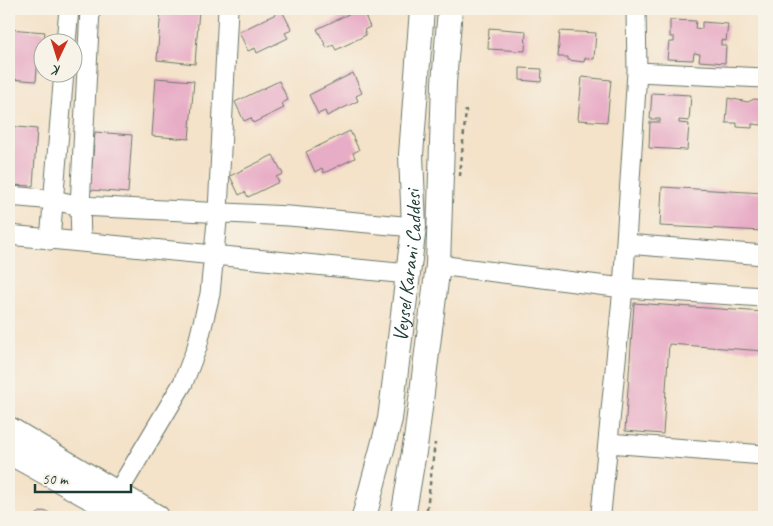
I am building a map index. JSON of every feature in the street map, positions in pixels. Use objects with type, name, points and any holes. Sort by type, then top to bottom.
[{"type":"main road","name":"Veysel Karani Caddesi","points":[[364,517],[390,419],[414,227],[412,155],[422,9]]},
{"type":"main road","name":"Veysel Karani Caddesi","points":[[403,517],[416,440],[438,265],[444,83],[450,9]]},
{"type":"main road","points":[[9,429],[114,508]]},
{"type":"main road","points":[[9,452],[114,508],[157,517]]},
{"type":"street","points":[[67,32],[69,9]]},
{"type":"street","points":[[80,241],[80,206],[90,9]]},
{"type":"street","points":[[114,508],[183,383],[197,347],[210,294],[218,211],[228,9]]},
{"type":"street","points":[[602,517],[626,244],[637,72],[636,9]]},
{"type":"street","points":[[637,72],[764,78]]},
{"type":"street","points":[[50,240],[63,82]]},
{"type":"street","points":[[9,196],[54,200],[80,206],[218,211],[414,227]]},
{"type":"street","points":[[9,235],[408,274]]},
{"type":"street","points":[[626,244],[764,255]]},
{"type":"street","points":[[438,265],[623,288],[764,298]]},
{"type":"street","points":[[608,443],[764,455]]},
{"type":"building","points":[[161,9],[199,9],[195,64],[157,60]]},
{"type":"building","points":[[362,9],[370,27],[364,30],[366,35],[336,50],[333,45],[327,48],[317,29]]},
{"type":"building","points":[[282,11],[292,30],[285,33],[288,38],[257,53],[255,48],[248,51],[239,32]]},
{"type":"building","points":[[670,20],[696,21],[695,28],[702,29],[702,22],[728,24],[726,41],[721,40],[721,45],[726,45],[725,63],[699,61],[700,54],[694,53],[693,60],[667,59],[669,42],[674,42],[674,37],[670,37]]},
{"type":"building","points":[[489,28],[526,31],[525,51],[488,49]]},
{"type":"building","points":[[9,29],[45,32],[32,32],[32,81],[9,79]]},
{"type":"building","points":[[560,31],[596,33],[594,59],[585,58],[584,62],[568,60],[568,57],[558,57]]},
{"type":"building","points":[[520,68],[542,69],[541,82],[520,80]]},
{"type":"building","points":[[353,73],[362,93],[356,96],[358,101],[327,116],[325,111],[318,114],[309,95]]},
{"type":"building","points":[[582,77],[611,80],[607,122],[578,120]]},
{"type":"building","points":[[156,78],[194,81],[189,139],[152,136]]},
{"type":"building","points":[[279,81],[288,100],[282,103],[284,108],[253,123],[251,118],[244,121],[235,102]]},
{"type":"building","points":[[652,93],[691,95],[689,121],[679,120],[679,123],[689,124],[687,150],[649,148],[650,122],[660,122],[660,119],[650,119]]},
{"type":"building","points":[[728,98],[748,102],[754,99],[764,100],[762,125],[752,124],[752,128],[737,127],[737,123],[726,123]]},
{"type":"building","points":[[9,126],[37,129],[33,186],[9,185]]},
{"type":"building","points":[[350,131],[359,150],[353,153],[355,158],[324,173],[322,168],[315,172],[306,152]]},
{"type":"building","points":[[95,132],[132,135],[128,193],[90,190]]},
{"type":"building","points":[[273,155],[283,174],[276,177],[279,182],[248,197],[245,192],[239,195],[230,176]]},
{"type":"building","points":[[662,187],[764,193],[764,231],[660,226]]},
{"type":"building","points":[[634,303],[764,312],[764,351],[669,344],[663,434],[625,431]]},
{"type":"building","points":[[42,511],[48,512],[53,517],[33,517]]}]
